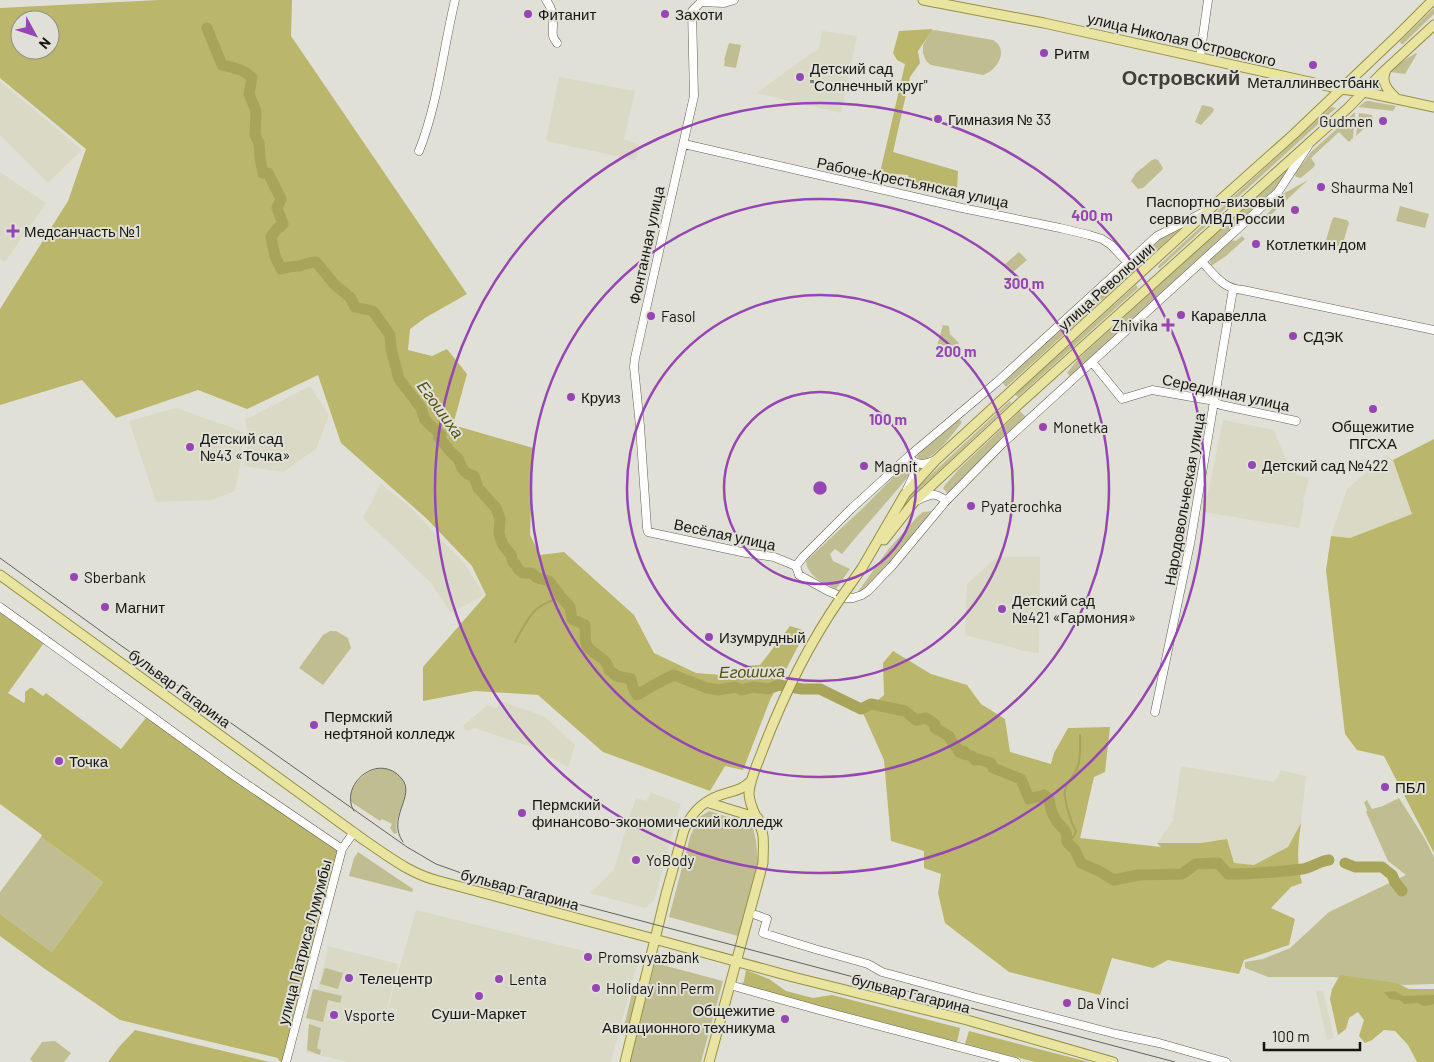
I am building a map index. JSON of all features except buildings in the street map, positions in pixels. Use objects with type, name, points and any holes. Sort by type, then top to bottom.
[{"type":"main road","name":"улица Николая Островского","points":[[923,0],[956,3],[1341,89],[1434,107]]},
{"type":"main road","name":"улица Революции","points":[[862,568],[905,494],[936,460],[1294,134],[1433,0]]},
{"type":"main road","name":"улица Революции","points":[[709,1062],[762,863],[763,836],[758,818],[750,802],[751,781],[792,680],[831,612],[862,568],[914,502],[1163,273],[1348,108],[1434,25]]},
{"type":"main road","points":[[1399,34],[1396,39],[1398,47],[1403,49],[1411,47]]},
{"type":"main road","points":[[1387,69],[1384,74],[1384,84],[1397,99]]},
{"type":"main road","points":[[1152,262],[1152,271],[1158,274],[1163,273]]},
{"type":"main road","name":"бульвар Гагарина","points":[[0,574],[354,832],[403,866],[426,878],[866,996],[967,1020],[1108,1061]]},
{"type":"main road","points":[[625,1062],[655,939],[688,821],[706,802],[715,796],[739,790],[746,787],[751,781]]},
{"type":"main road","points":[[706,802],[758,818]]},
{"type":"street","points":[[419,151],[424,140],[436,94],[455,0]]},
{"type":"street","points":[[546,0],[550,6],[554,22],[552,38],[557,43]]},
{"type":"street","name":"Фонтанная улица","points":[[648,532],[634,368],[635,358],[694,96],[692,11],[701,2],[724,3],[734,0]]},
{"type":"street","points":[[1200,57],[1208,0]]},
{"type":"street","points":[[1423,11],[1428,0]]},
{"type":"street","points":[[796,566],[799,575],[839,596],[853,598],[868,591],[892,566],[946,501],[1002,444],[1278,192],[1312,140]]},
{"type":"street","name":"Рабоче-Крестьянская улица","points":[[684,144],[1088,235],[1102,239],[1111,245],[1128,263]]},
{"type":"street","name":"улица Революции","points":[[796,566],[803,557],[908,456],[997,382],[1157,236],[1210,209]]},
{"type":"street","points":[[1202,262],[1226,286],[1233,289],[1434,330]]},
{"type":"street","name":"Народовольческая улица","points":[[1156,712],[1172,628],[1182,591],[1233,289]]},
{"type":"street","name":"Серединная улица","points":[[1092,362],[1122,398],[1152,390],[1209,400],[1296,420]]},
{"type":"street","points":[[908,456],[915,463],[924,464],[936,460]]},
{"type":"street","points":[[905,494],[913,476],[915,463]]},
{"type":"street","points":[[939,496],[940,481],[948,470]]},
{"type":"street","points":[[914,502],[934,494],[946,501]]},
{"type":"street","name":"Весёлая улица","points":[[648,532],[746,553],[774,557],[796,566]]},
{"type":"street","points":[[0,607],[233,775],[342,850]]},
{"type":"street","name":"улица Патриса Лумумбы","points":[[286,1062],[342,850],[354,832]]},
{"type":"street","name":"бульвар Гагарина","points":[[756,915],[767,919],[763,933],[868,964],[882,972],[1226,1062]]},
{"type":"street","points":[[730,985],[1016,1062]]},
{"type":"shaded area","points":[[159,0],[292,0],[291,36],[467,294],[425,318],[410,329],[408,350],[432,356],[447,349],[467,374],[453,425],[533,448],[530,535],[540,555],[564,552],[634,615],[654,653],[696,673],[734,676],[743,666],[760,665],[790,626],[806,631],[770,700],[743,770],[725,766],[710,791],[603,752],[538,695],[475,691],[423,701],[423,667],[486,595],[472,566],[426,518],[341,443],[318,375],[247,409],[198,390],[116,418],[82,380],[0,405],[0,309],[68,201],[86,149],[0,78],[0,8]]},
{"type":"shaded area","points":[[1434,8],[1434,14],[1401,44],[1400,41]]},
{"type":"shaded area","points":[[933,29],[918,51],[920,63],[910,77],[893,152],[958,171],[957,191],[909,181],[908,175],[880,173],[905,64],[897,60],[893,53],[899,31]]},
{"type":"shaded area","points":[[935,30],[993,40],[1001,49],[1000,60],[993,69],[983,75],[931,65],[926,61],[923,45],[931,31]]},
{"type":"shaded area","points":[[822,31],[857,36],[841,113],[756,93],[816,51],[819,48]]},
{"type":"shaded area","points":[[729,43],[741,45],[736,68],[724,66]]},
{"type":"shaded area","points":[[1416,53],[1405,74],[1390,72],[1398,64]]},
{"type":"shaded area","points":[[559,77],[635,91],[624,139],[640,146],[635,160],[546,141]]},
{"type":"shaded area","points":[[0,81],[82,150],[48,183],[0,135]]},
{"type":"shaded area","points":[[1366,101],[1396,106],[1393,111],[1358,107]]},
{"type":"shaded area","points":[[1202,105],[1214,109],[1201,125],[1195,122]]},
{"type":"shaded area","points":[[1331,107],[1336,108],[1158,268],[1158,266]]},
{"type":"shaded area","points":[[1355,112],[1353,138],[1349,142],[1339,132],[1311,158],[1315,164],[1314,167],[1301,178],[1296,177],[1296,172],[1311,152]]},
{"type":"shaded area","points":[[1359,113],[1372,115],[1373,120],[1356,136]]},
{"type":"shaded area","points":[[1155,159],[1158,160],[1163,168],[1162,170],[1143,188],[1138,189],[1131,181],[1136,173]]},
{"type":"shaded area","points":[[1296,160],[1274,192],[1071,377],[1067,373],[1078,359]]},
{"type":"shaded area","name":"Медсанчасть №1","points":[[0,172],[46,203],[5,262],[0,259]]},
{"type":"shaded area","points":[[1308,180],[1264,221],[1262,219],[1272,209],[1271,203],[1281,195]]},
{"type":"shaded area","points":[[1400,206],[1429,214],[1425,228],[1396,221]]},
{"type":"shaded area","points":[[1334,217],[1347,220],[1349,223],[1343,243],[1340,246],[1327,243],[1326,240]]},
{"type":"shaded area","points":[[1185,224],[1132,273],[1128,268],[1161,238]]},
{"type":"shaded area","points":[[1242,236],[1245,239],[1211,266],[1211,258],[1231,240],[1236,241]]},
{"type":"shaded area","points":[[1019,252],[1027,260],[1012,273],[1004,265]]},
{"type":"shaded area","points":[[1124,271],[1128,276],[1006,387],[1002,382]]},
{"type":"shaded area","points":[[1136,285],[1138,288],[1018,397],[1015,395]]},
{"type":"shaded area","points":[[943,325],[949,326],[950,334],[959,343],[950,351],[937,346]]},
{"type":"shaded area","points":[[310,386],[329,415],[316,449],[283,472],[244,466],[249,436],[245,420]]},
{"type":"shaded area","points":[[1010,401],[1011,403],[908,500],[911,494],[923,482]]},
{"type":"shaded area","name":"Детский сад №43 «Точка»","points":[[176,408],[243,433],[241,461],[235,491],[212,500],[156,502],[129,421]]},
{"type":"shaded area","points":[[1020,411],[1026,417],[947,493],[943,488],[959,469]]},
{"type":"shaded area","points":[[959,419],[962,422],[943,446],[930,456],[919,460],[917,456],[920,452]]},
{"type":"shaded area","name":"Детский сад №422","points":[[1223,420],[1274,430],[1284,455],[1297,475],[1309,478],[1299,528],[1204,512]]},
{"type":"shaded area","points":[[1434,439],[1434,853],[1384,756],[1357,750],[1345,734],[1326,570],[1331,536],[1350,538],[1412,514],[1393,460]]},
{"type":"shaded area","points":[[1386,455],[1393,460],[1412,514],[1350,538],[1331,536],[1347,489]]},
{"type":"shaded area","points":[[909,465],[912,472],[842,554],[835,549],[830,554],[833,561],[850,569],[836,589],[813,575],[809,571],[806,561]]},
{"type":"shaded area","points":[[381,484],[408,505],[465,564],[484,595],[451,613],[430,582],[363,518]]},
{"type":"shaded area","points":[[933,511],[889,564],[863,591],[857,593],[887,551],[917,517],[923,512]]},
{"type":"shaded area","name":"Детский сад №421 «Гармония»","points":[[997,557],[1040,557],[1039,653],[1024,651],[965,635],[967,584]]},
{"type":"shaded area","points":[[0,607],[46,640],[8,693],[24,703],[25,692],[30,688],[43,696],[46,693],[121,749],[149,714],[342,849],[283,1062],[279,1061],[278,1058],[120,1020],[0,936],[0,914],[52,952],[103,882],[41,837],[42,835],[0,804]]},
{"type":"shaded area","points":[[330,631],[336,631],[348,638],[351,648],[323,685],[299,668],[323,635]]},
{"type":"shaded area","points":[[893,651],[931,674],[967,685],[981,704],[1005,719],[1010,752],[1051,764],[1054,753],[1068,728],[1110,727],[1105,772],[1094,777],[1080,838],[1161,847],[1157,843],[1201,843],[1227,839],[1234,863],[1254,865],[1288,847],[1301,823],[1298,853],[1302,883],[1291,887],[1271,908],[1295,919],[1289,945],[1244,960],[1239,974],[1168,960],[1153,968],[1112,958],[1100,995],[1009,972],[945,923],[938,893],[941,874],[924,868],[924,851],[891,841],[884,760],[863,713],[884,695],[883,663]]},
{"type":"shaded area","points":[[500,701],[544,716],[575,745],[568,767],[537,749],[475,728],[466,731],[463,726],[487,705],[497,708]]},
{"type":"shaded area","points":[[1181,766],[1274,782],[1281,770],[1306,776],[1301,823],[1288,847],[1254,865],[1234,863],[1227,839],[1201,843],[1157,843],[1173,820]]},
{"type":"shaded area","points":[[378,769],[393,771],[403,781],[405,788],[405,795],[396,825],[397,833],[394,834],[390,828],[392,824],[382,819],[380,821],[351,802],[352,791],[358,781],[367,773]]},
{"type":"shaded area","points":[[650,792],[681,804],[654,900],[645,908],[590,893],[614,870],[636,798],[647,801]]},
{"type":"shaded area","points":[[1399,798],[1434,857],[1434,984],[1404,985],[1333,977],[1268,977],[1245,968],[1245,962],[1263,959],[1290,948],[1329,912],[1406,875],[1388,861],[1366,812],[1364,802],[1367,800],[1372,809]]},
{"type":"shaded area","points":[[709,811],[741,821],[743,818],[751,819],[758,863],[738,936],[669,917],[690,837],[698,818]]},
{"type":"shaded area","points":[[41,837],[103,882],[52,952],[0,914],[0,892]]},
{"type":"shaded area","points":[[358,852],[413,889],[412,892],[349,876],[354,858]]},
{"type":"shaded area","points":[[416,910],[637,964],[611,1062],[348,1062],[306,1052],[310,1017],[328,946],[398,964],[387,1009],[396,1011],[396,1014],[397,1009],[388,1008]]},
{"type":"shaded area","points":[[655,963],[723,981],[701,1062],[630,1062]]},
{"type":"shaded area","points":[[325,968],[343,973],[338,989],[320,984]]},
{"type":"shaded area","points":[[746,970],[769,979],[786,991],[813,998],[832,995],[960,1028],[957,1042],[741,985],[744,981]]},
{"type":"shaded area","points":[[1340,975],[1397,983],[1409,989],[1434,989],[1434,1062],[1417,1062],[1408,1045],[1395,1031],[1384,1030],[1365,1043],[1359,1036],[1364,1020],[1358,1012],[1349,1018],[1346,1029],[1338,1035],[1330,999],[1332,989]]},
{"type":"shaded area","points":[[634,985],[639,988],[630,1023],[624,1026]]},
{"type":"shaded area","points":[[313,989],[342,996],[340,1003],[328,1000],[323,1022],[306,1018]]},
{"type":"shaded area","points":[[1323,990],[1334,1038],[1327,1040],[1316,992]]},
{"type":"shaded area","points":[[1395,991],[1403,996],[1434,995],[1434,1004],[1425,1006],[1417,1003],[1405,1004],[1399,1000],[1390,999],[1384,992]]},
{"type":"shaded area","points":[[309,1024],[321,1028],[317,1048],[321,1050],[320,1055],[307,1050]]},
{"type":"shaded area","points":[[135,1030],[270,1062],[108,1062]]},
{"type":"shaded area","points":[[969,1031],[1089,1062],[1035,1062],[965,1044]]},
{"type":"shaded area","points":[[55,1041],[71,1053],[64,1062],[33,1062],[30,1059],[42,1042]]},
{"type":"waterway","name":"Егошиха","points":[[207,28],[222,65],[242,71],[252,78],[249,94],[256,111],[255,135],[259,143],[263,173],[268,173],[281,199],[277,208],[283,224],[271,237],[275,256],[281,269],[316,262],[335,285],[350,297],[355,307],[373,311],[390,335],[391,349],[399,379],[421,408],[425,420],[441,435],[439,438],[458,458],[465,472],[474,476],[478,488],[496,508],[500,519],[499,534],[513,562],[523,573],[532,573],[537,578],[549,581],[570,607],[572,619],[585,625],[587,646],[606,662],[609,670],[617,676],[631,679],[637,695],[674,675],[707,688],[718,690],[735,687],[742,690],[753,687],[768,689],[779,685],[802,689],[820,689],[861,709],[871,704],[905,711],[916,720],[926,718],[935,724],[935,728],[949,736],[959,752],[962,753],[964,751],[964,754],[972,756],[975,760],[978,759],[991,763],[993,768],[1021,779],[1029,799],[1044,795],[1049,799],[1053,815],[1065,831],[1067,842],[1075,850],[1081,863],[1114,880],[1138,875],[1182,874],[1196,864],[1218,863],[1228,874],[1247,874],[1303,869],[1329,860]]},
{"type":"waterway","points":[[515,642],[526,622],[537,609],[561,597]]},
{"type":"waterway","points":[[1067,842],[1074,836],[1076,831],[1068,811],[1065,790],[1078,766],[1080,735]]},
{"type":"waterway","points":[[1345,863],[1355,867],[1382,867],[1392,875],[1402,891]]},
{"type":"tram line","points":[[0,558],[407,847],[436,864],[464,874],[1175,1062]]},
{"type":"tram line","points":[[354,811],[350,801],[351,791],[356,782],[372,770],[382,768],[392,771],[402,779],[405,786],[406,793],[398,824],[403,842]]},
{"type":"place","name":"Фитанит","points":[[528,14]]},
{"type":"place","name":"Захоти","points":[[665,14]]},
{"type":"place","name":"Ритм","points":[[1044,53]]},
{"type":"place","name":"Металлинвестбанк","points":[[1313,65]]},
{"type":"place","name":"Детский сад \"Солнечный круг\"","points":[[800,77]]},
{"type":"place","name":"Гимназия № 33","points":[[938,119]]},
{"type":"place","name":"Gudmen","points":[[1383,121]]},
{"type":"place","name":"Shaurma №1","points":[[1321,187]]},
{"type":"place","name":"Паспортно-визовый сервис МВД России","points":[[1295,210]]},
{"type":"place","name":"Медсанчасть №1","points":[[13,231]]},
{"type":"place","name":"Котлеткин дом","points":[[1256,244]]},
{"type":"place","name":"Каравелла","points":[[1181,315]]},
{"type":"place","name":"Fasol","points":[[651,316]]},
{"type":"place","name":"Zhivika","points":[[1168,325]]},
{"type":"place","name":"СДЭК","points":[[1293,336]]},
{"type":"place","name":"Круиз","points":[[571,397]]},
{"type":"place","name":"Общежитие ПГСХА","points":[[1373,409]]},
{"type":"place","name":"Monetka","points":[[1043,427]]},
{"type":"place","name":"Детский сад №43 «Точка»","points":[[190,447]]},
{"type":"place","name":"Детский сад №422","points":[[1252,465]]},
{"type":"place","name":"Magnit","points":[[864,466]]},
{"type":"place","name":"Pyaterochka","points":[[971,506]]},
{"type":"place","name":"Sberbank","points":[[74,577]]},
{"type":"place","name":"Магнит","points":[[105,607]]},
{"type":"place","name":"Детский сад №421 «Гармония»","points":[[1002,609]]},
{"type":"place","name":"Изумрудный","points":[[709,637]]},
{"type":"place","name":"Пермский нефтяной колледж","points":[[314,725]]},
{"type":"place","name":"Точка","points":[[59,761]]},
{"type":"place","name":"ПБЛ","points":[[1385,787]]},
{"type":"place","name":"Пермский финансово-экономический колледж","points":[[522,813]]},
{"type":"place","name":"YoBody","points":[[636,860]]},
{"type":"place","name":"Promsvyazbank","points":[[588,957]]},
{"type":"place","name":"Телецентр","points":[[349,978]]},
{"type":"place","name":"Lenta","points":[[499,979]]},
{"type":"place","name":"Holiday inn Perm","points":[[596,988]]},
{"type":"place","name":"Суши-Маркет","points":[[479,996]]},
{"type":"place","name":"Da Vinci","points":[[1067,1003]]},
{"type":"place","name":"Vsporte","points":[[334,1015]]},
{"type":"place","name":"Общежитие Авиационного техникума","points":[[785,1019]]},
{"type":"district","name":"Островский","points":[[1181,77]]}]
